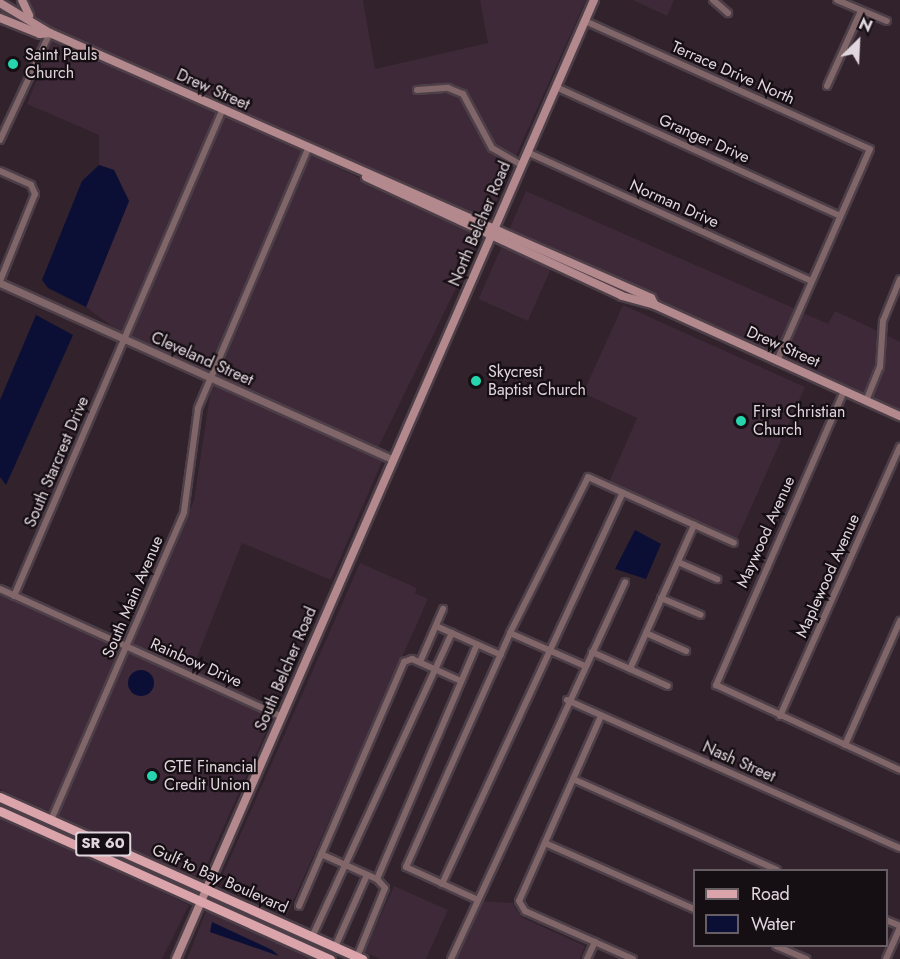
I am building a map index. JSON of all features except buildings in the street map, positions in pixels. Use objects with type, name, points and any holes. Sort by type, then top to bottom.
[{"type":"main road","points":[[22,0],[23,11],[40,22]]},
{"type":"main road","name":"North Belcher Road","points":[[393,460],[594,0]]},
{"type":"main road","name":"Drew Street","points":[[0,3],[40,22],[50,33],[308,149],[491,237],[646,307],[655,305]]},
{"type":"main road","name":"Drew Street","points":[[0,18],[39,34],[50,33]]},
{"type":"main road","name":"Drew Street","points":[[364,175],[400,184],[651,298],[655,305],[900,416]]},
{"type":"main road","name":"South Belcher Road","points":[[176,959],[393,460]]},
{"type":"main road","name":"Gulf to Bay Boulevard","points":[[0,797],[359,958]]},
{"type":"main road","points":[[0,809],[44,824],[51,820]]},
{"type":"main road","name":"Gulf to Bay Boulevard","points":[[0,809],[330,959]]},
{"type":"main road","points":[[47,832],[55,829],[88,843],[99,842]]},
{"type":"street","points":[[714,0],[728,13]]},
{"type":"street","points":[[837,0],[887,21]]},
{"type":"street","points":[[827,86],[861,11]]},
{"type":"street","name":"Terrace Drive North","points":[[585,21],[870,149],[840,216]]},
{"type":"street","points":[[0,140],[50,33]]},
{"type":"street","name":"Granger Drive","points":[[556,87],[840,216]]},
{"type":"street","points":[[417,90],[448,88],[463,94],[492,148],[521,165]]},
{"type":"street","name":"South Starcrest Drive","points":[[14,596],[222,111]]},
{"type":"street","name":"South Main Avenue","points":[[51,820],[189,497],[195,424],[210,377],[308,149]]},
{"type":"street","name":"Norman Drive","points":[[527,152],[811,281]]},
{"type":"street","points":[[0,171],[31,185],[35,194],[0,282]]},
{"type":"street","points":[[777,361],[840,216]]},
{"type":"street","points":[[866,401],[880,367],[883,321],[900,279]]},
{"type":"street","name":"Cleveland Street","points":[[0,282],[393,460]]},
{"type":"street","points":[[892,297],[900,300]]},
{"type":"street","name":"Maywood Avenue","points":[[780,716],[716,685],[844,391]]},
{"type":"street","name":"Maplewood Avenue","points":[[780,716],[900,447]]},
{"type":"street","points":[[478,900],[406,867],[510,633],[588,477],[734,543]]},
{"type":"street","points":[[442,884],[547,650],[623,493]]},
{"type":"street","points":[[630,669],[694,525]]},
{"type":"street","points":[[678,562],[717,579]]},
{"type":"street","points":[[451,959],[583,665],[592,652],[625,582]]},
{"type":"street","name":"Rainbow Drive","points":[[0,589],[282,717]]},
{"type":"street","points":[[662,598],[701,615]]},
{"type":"street","points":[[420,662],[443,609]]},
{"type":"street","points":[[845,745],[900,621]]},
{"type":"street","points":[[436,626],[501,655]]},
{"type":"street","points":[[312,937],[452,633]]},
{"type":"street","points":[[510,633],[583,665]]},
{"type":"street","points":[[646,633],[686,651]]},
{"type":"street","points":[[377,879],[477,644]]},
{"type":"street","points":[[592,652],[668,686]]},
{"type":"street","points":[[299,906],[407,659],[420,662],[461,681]]},
{"type":"street","name":"Nash Street","points":[[567,700],[900,848]]},
{"type":"street","points":[[601,716],[545,843],[520,907],[633,959]]},
{"type":"street","points":[[780,716],[900,770]]},
{"type":"street","points":[[573,779],[775,869]]},
{"type":"street","points":[[545,843],[693,909]]},
{"type":"street","points":[[321,854],[377,879],[384,895],[359,958]]},
{"type":"street","points":[[335,947],[367,875]]},
{"type":"street","points":[[886,959],[900,926]]},
{"type":"street","points":[[587,959],[595,942]]},
{"type":"street","points":[[780,947],[806,959]]},
{"type":"shaded area","points":[[26,0],[363,0],[375,69],[488,43],[480,0],[586,0],[515,158],[495,146],[465,91],[448,85],[414,87],[415,93],[447,91],[461,97],[490,150],[513,165],[488,221],[53,31],[26,9]]},
{"type":"shaded area","points":[[633,0],[674,0],[667,16]]},
{"type":"shaded area","points":[[53,38],[218,112],[123,335],[86,307],[129,201],[114,170],[99,165],[99,135],[27,104]]},
{"type":"shaded area","points":[[223,115],[304,151],[206,371],[125,335]]},
{"type":"shaded area","points":[[310,154],[481,237],[375,454],[204,371]]},
{"type":"shaded area","points":[[526,191],[796,309],[776,356],[509,230]]},
{"type":"shaded area","points":[[502,246],[551,268],[528,321],[478,299]]},
{"type":"shaded area","points":[[623,305],[805,387],[737,539],[609,482],[637,418],[583,393]]},
{"type":"shaded area","points":[[835,311],[878,331],[877,366],[865,397],[781,359],[801,312],[828,324]]},
{"type":"shaded area","points":[[884,334],[900,342],[900,412],[871,399],[883,367]]},
{"type":"shaded area","points":[[212,382],[383,459],[331,580],[242,543],[194,665],[276,710],[131,645],[194,500]]},
{"type":"shaded area","points":[[360,563],[417,588],[415,593],[428,599],[286,917],[229,887],[222,876]]},
{"type":"shaded area","points":[[0,593],[123,648],[51,812],[0,789]]},
{"type":"shaded area","points":[[128,651],[273,716],[200,879],[55,815]]},
{"type":"shaded area","points":[[0,815],[189,905],[162,959],[0,959]]},
{"type":"shaded area","points":[[394,886],[448,910],[426,959],[380,959],[364,952]]},
{"type":"shaded area","points":[[481,901],[513,903],[521,917],[585,946],[580,959],[455,959]]},
{"type":"shaded area","points":[[207,909],[319,959],[187,959]]},
{"type":"water","points":[[99,165],[114,170],[129,201],[86,307],[48,288],[42,280],[82,181]]},
{"type":"water","points":[[36,315],[73,335],[6,485],[0,477],[0,400]]},
{"type":"water","points":[[635,530],[661,544],[646,579],[615,569]]},
{"type":"water","points":[[141,670],[150,674],[154,683],[150,692],[141,696],[132,692],[128,683],[132,674]]},
{"type":"water","points":[[212,922],[272,950],[279,956],[210,932]]},
{"type":"place","name":"Saint Pauls Church","points":[[13,64]]},
{"type":"place","name":"Skycrest Baptist Church","points":[[476,381]]},
{"type":"place","name":"First Christian Church","points":[[741,421]]},
{"type":"place","name":"GTE Financial Credit Union","points":[[152,776]]}]
